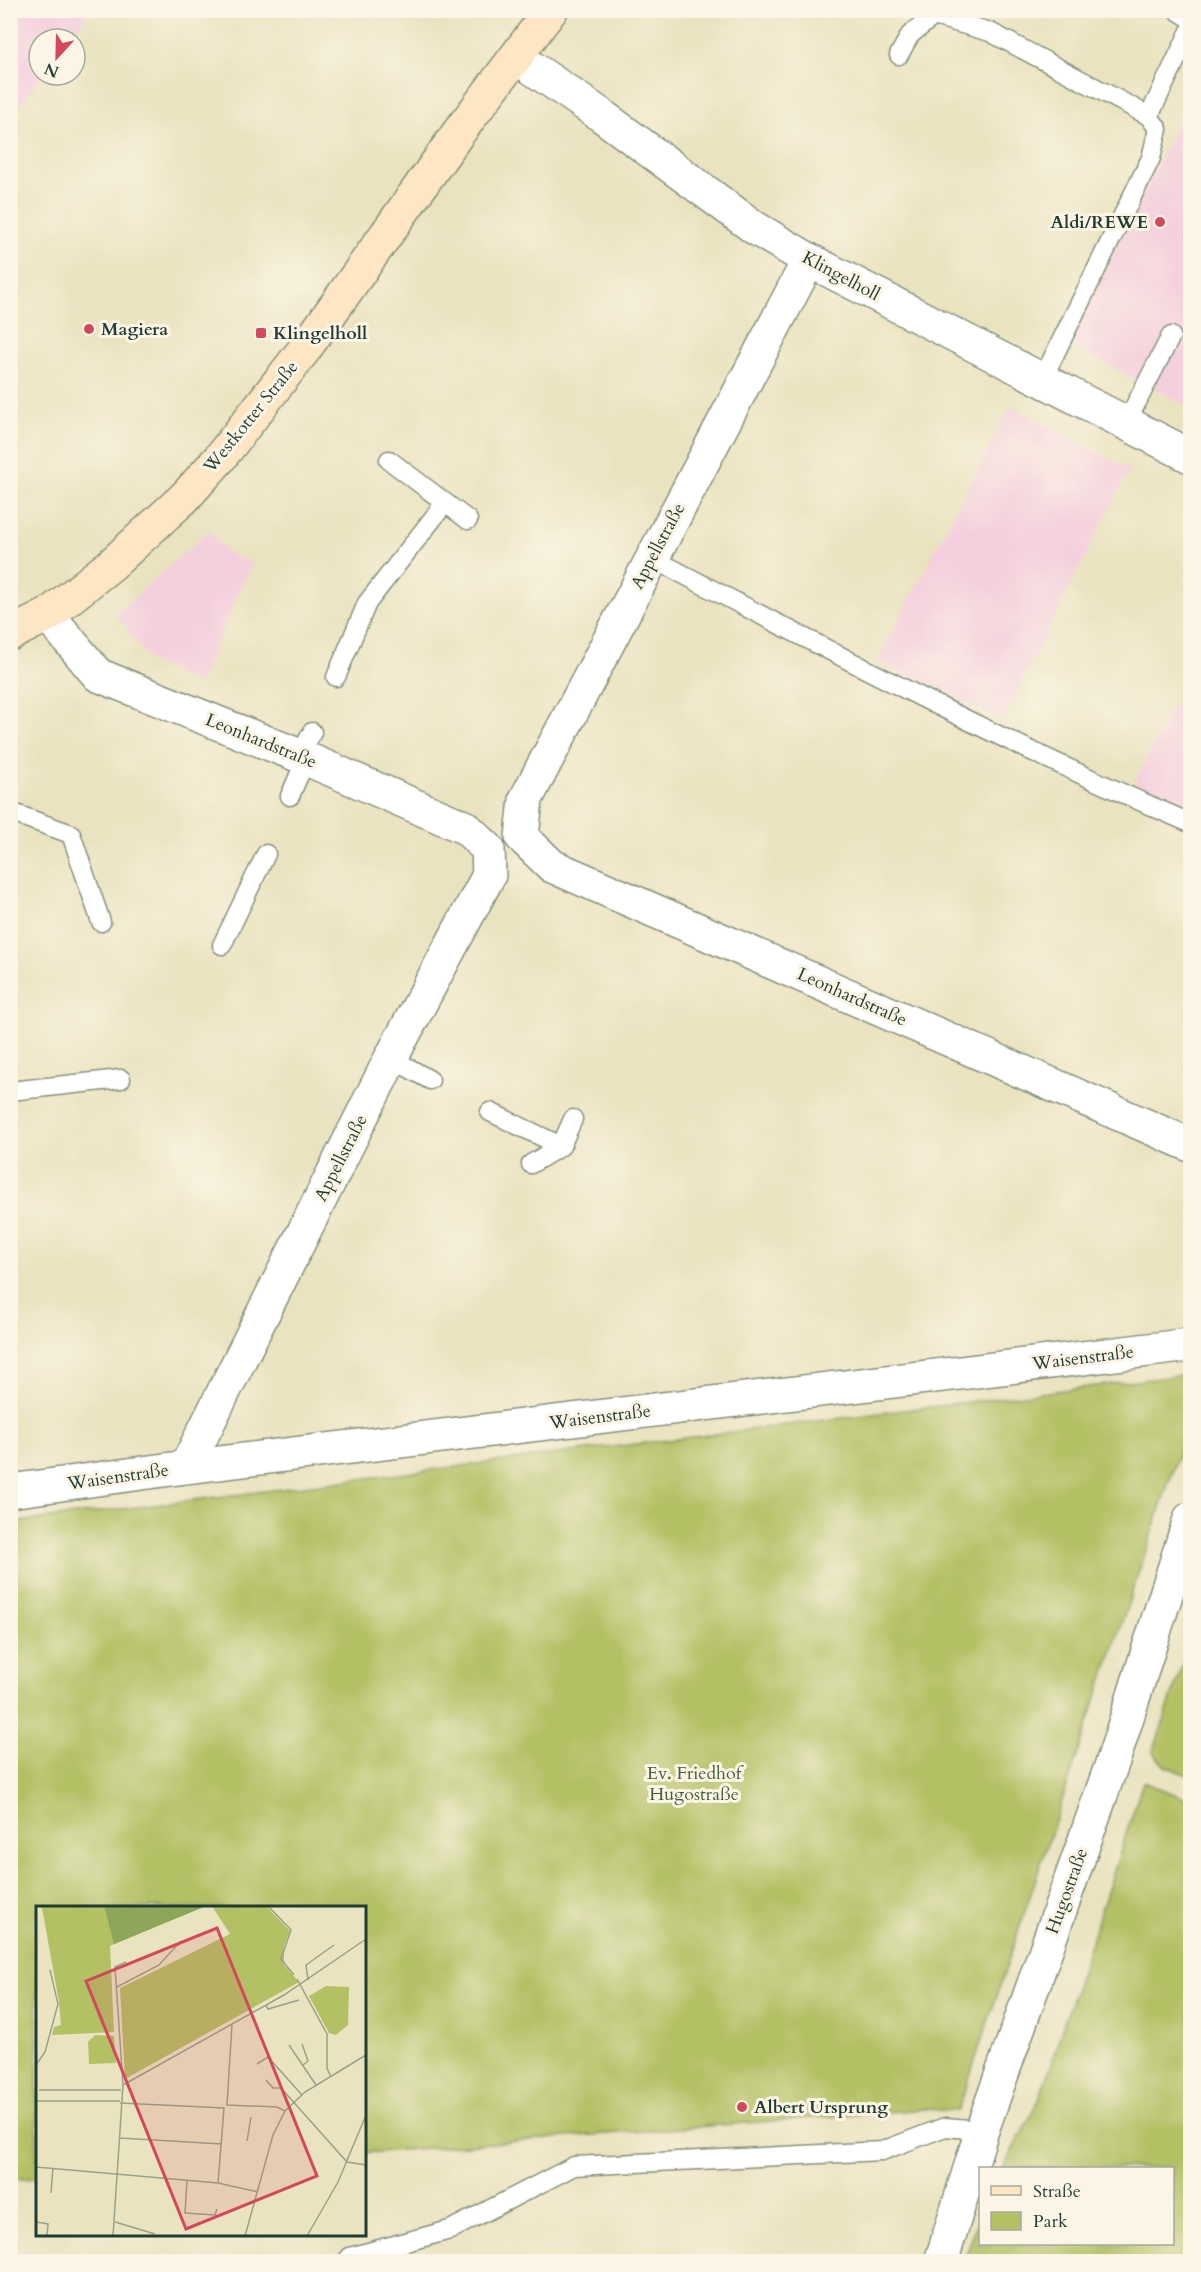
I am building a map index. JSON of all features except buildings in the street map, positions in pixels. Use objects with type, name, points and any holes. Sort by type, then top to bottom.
[{"type":"main road","name":"Westkotter Straße","points":[[10,634],[48,615],[112,564],[185,497],[219,459],[304,350],[459,132],[551,10]]},
{"type":"street","name":"Klingelholl","points":[[516,57],[601,115],[755,228],[809,260],[1191,456]]},
{"type":"street","name":"Appellstraße","points":[[522,837],[526,799],[809,260]]},
{"type":"street","name":"Leonhardstraße","points":[[48,615],[98,675],[306,749],[466,828],[488,849]]},
{"type":"street","name":"Leonhardstraße","points":[[522,837],[552,866],[1191,1145]]},
{"type":"street","name":"Appellstraße","points":[[186,1467],[391,1058],[489,875],[488,849]]},
{"type":"street","name":"Waisenstraße","points":[[10,1491],[186,1467],[1191,1345]]},
{"type":"street","name":"Hugostraße","points":[[941,2262],[982,2130],[1114,1758],[1191,1519]]},
{"type":"lane","points":[[1177,10],[1191,18]]},
{"type":"lane","points":[[898,55],[910,35],[934,16],[990,32],[1149,116],[1158,129],[1151,158],[1042,380]]},
{"type":"lane","points":[[1149,116],[1191,31]]},
{"type":"lane","points":[[1126,423],[1171,336]]},
{"type":"lane","points":[[389,460],[468,520]]},
{"type":"lane","points":[[336,677],[367,603],[445,503]]},
{"type":"lane","points":[[652,558],[873,675],[1091,781],[1191,823]]},
{"type":"lane","points":[[290,796],[306,749]]},
{"type":"lane","points":[[10,812],[71,834],[101,922]]},
{"type":"lane","points":[[222,945],[266,854]]},
{"type":"lane","points":[[391,1058],[430,1080]]},
{"type":"lane","points":[[10,1091],[121,1078]]},
{"type":"lane","points":[[490,1112],[561,1146]]},
{"type":"lane","points":[[531,1164],[561,1146],[573,1119]]},
{"type":"lane","points":[[346,2262],[350,2257],[450,2229],[574,2166],[882,2151],[945,2127],[982,2130]]},
{"type":"shaded area","points":[[11,10],[90,11],[77,27],[27,27],[27,87],[33,87],[11,117]]},
{"type":"shaded area","name":"Aldi/REWE","points":[[1190,98],[1190,407],[1069,345]]},
{"type":"shaded area","points":[[1010,407],[1130,469],[1002,720],[877,661]]},
{"type":"shaded area","points":[[209,531],[231,555],[252,563],[199,683],[150,661],[117,615]]},
{"type":"shaded area","points":[[1190,672],[1190,807],[1134,783]]},
{"type":"green space","name":"Ev. Friedhof Hugostraße","points":[[1190,1374],[1190,1419],[958,2111],[925,2109],[366,2153],[366,1906],[36,1906],[36,2178],[11,2180],[11,1523]]},
{"type":"green space","points":[[1190,1641],[1190,1776],[1165,1766],[1153,1753]]},
{"type":"green space","points":[[1143,1782],[1190,1800],[1190,2261],[964,2261],[979,2218],[979,2245],[1174,2245],[1174,2167],[1004,2167],[1039,2100]]},
{"type":"place","name":"Aldi/REWE","points":[[1160,222]]},
{"type":"place","name":"Magiera","points":[[89,329]]},
{"type":"place","name":"Klingelholl","points":[[261,333]]},
{"type":"place","name":"Albert Ursprung","points":[[742,2107]]}]
